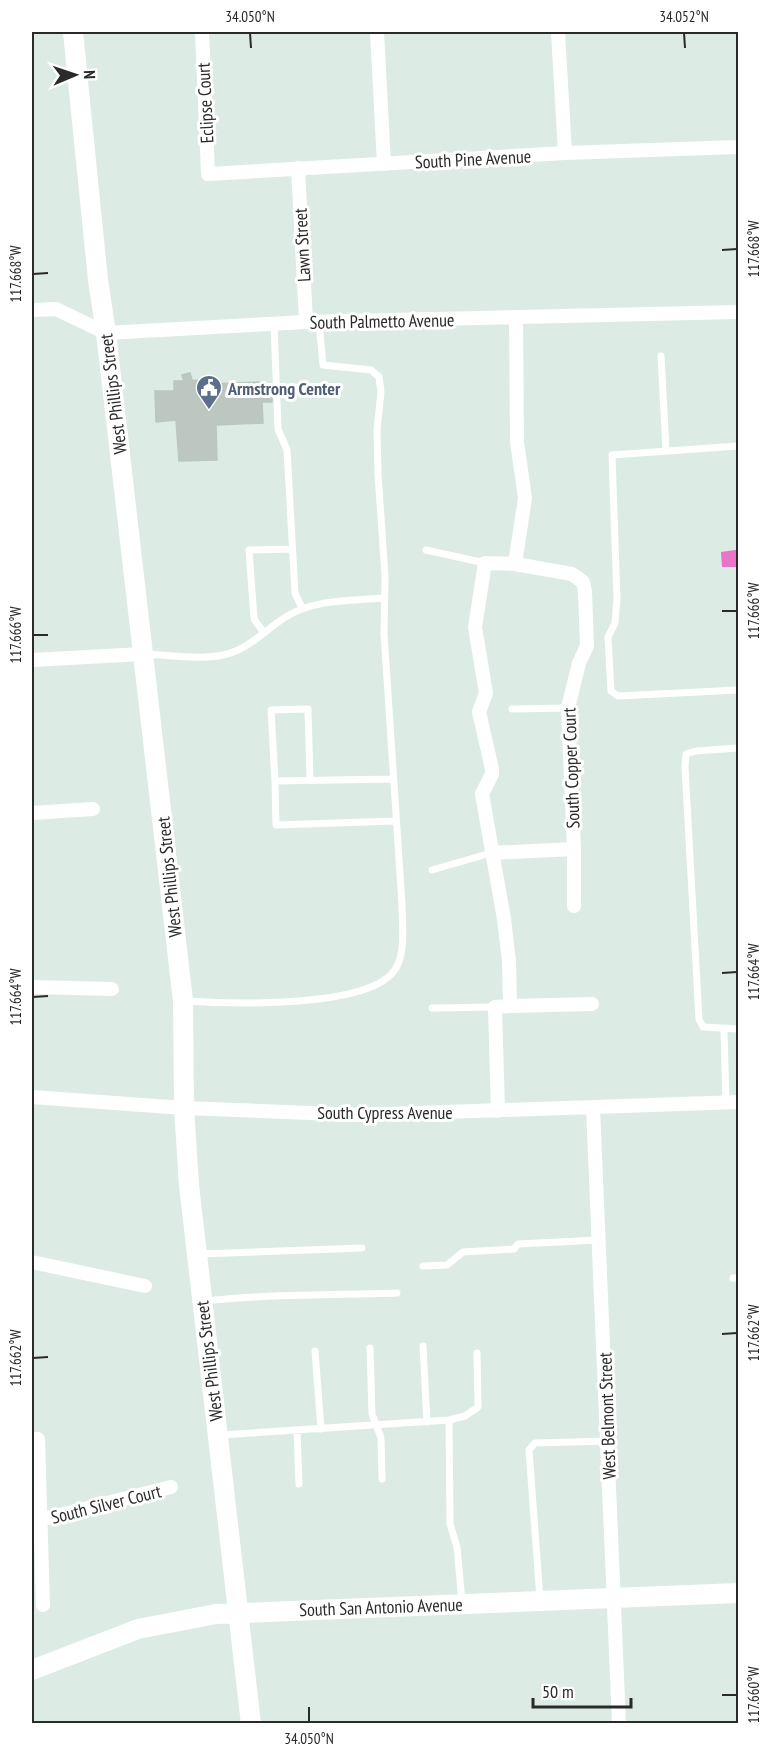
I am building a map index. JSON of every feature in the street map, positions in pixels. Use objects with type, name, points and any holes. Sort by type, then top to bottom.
[{"type":"street","name":"West Phillips Street","points":[[73,32],[98,280],[183,1001],[184,1108],[197,1254],[251,1724]]},
{"type":"street","name":"Eclipse Court","points":[[202,32],[208,174]]},
{"type":"street","points":[[377,32],[384,164]]},
{"type":"street","points":[[558,32],[565,153]]},
{"type":"street","name":"South Pine Avenue","points":[[208,174],[565,153],[738,147]]},
{"type":"street","name":"Lawn Street","points":[[298,168],[313,322]]},
{"type":"street","name":"South Palmetto Avenue","points":[[32,310],[56,309],[106,333],[313,322],[738,312]]},
{"type":"street","points":[[515,564],[525,498],[517,442],[516,318]]},
{"type":"street","points":[[485,563],[475,627],[486,693],[479,711],[492,769],[482,794],[509,961],[510,1006]]},
{"type":"street","name":"South Copper Court","points":[[485,563],[515,564],[572,574],[583,582],[587,640],[570,692],[568,708],[574,906]]},
{"type":"street","points":[[32,660],[143,654]]},
{"type":"street","points":[[32,813],[93,809]]},
{"type":"street","name":"South Copper Court","points":[[491,853],[574,849]]},
{"type":"street","points":[[32,987],[112,989]]},
{"type":"street","points":[[498,1111],[495,1006],[592,1004]]},
{"type":"street","name":"South Cypress Avenue","points":[[32,1097],[184,1108],[361,1115],[732,1102]]},
{"type":"street","name":"West Belmont Street","points":[[593,1108],[619,1724]]},
{"type":"street","points":[[32,1263],[145,1286]]},
{"type":"street","points":[[35,1439],[43,1605]]},
{"type":"street","name":"South Silver Court","points":[[40,1520],[171,1487]]},
{"type":"street","name":"South San Antonio Avenue","points":[[32,1670],[138,1629],[216,1614],[738,1593]]},
{"type":"lane","points":[[183,1001],[236,1005],[338,996],[370,988],[386,981],[397,966],[402,947],[402,904],[392,779],[383,598],[385,576],[377,430],[381,392],[379,377],[371,370],[323,365],[313,322]]},
{"type":"lane","points":[[274,324],[278,429],[287,450],[295,593],[302,608]]},
{"type":"lane","points":[[661,356],[666,450]]},
{"type":"lane","points":[[738,446],[612,455],[617,599],[615,623],[608,636],[611,691],[618,696],[738,690]]},
{"type":"lane","points":[[264,633],[254,619],[249,550],[292,549]]},
{"type":"lane","points":[[426,550],[485,563]]},
{"type":"lane","points":[[143,654],[221,655],[251,644],[287,616],[302,608],[325,603],[383,598]]},
{"type":"lane","points":[[512,710],[568,708]]},
{"type":"lane","points":[[310,780],[308,709],[272,710],[276,825],[395,821]]},
{"type":"lane","points":[[738,748],[696,751],[686,754],[685,767],[699,1019],[703,1028],[738,1029]]},
{"type":"lane","points":[[275,781],[392,779]]},
{"type":"lane","points":[[432,870],[491,853]]},
{"type":"lane","points":[[432,1008],[495,1006]]},
{"type":"lane","points":[[724,1030],[732,1102]]},
{"type":"lane","points":[[423,1266],[447,1265],[463,1252],[514,1249],[518,1244],[599,1240]]},
{"type":"lane","points":[[197,1254],[362,1248]]},
{"type":"lane","points":[[202,1301],[255,1296],[283,1298],[397,1293]]},
{"type":"lane","points":[[423,1346],[427,1422]]},
{"type":"lane","points":[[370,1348],[372,1414],[378,1426],[382,1479]]},
{"type":"lane","points":[[315,1351],[321,1429]]},
{"type":"lane","points":[[218,1435],[378,1426],[449,1420],[465,1416],[478,1407],[477,1353]]},
{"type":"lane","points":[[449,1420],[450,1524],[457,1547],[462,1604]]},
{"type":"lane","points":[[297,1431],[299,1484]]},
{"type":"lane","points":[[540,1600],[529,1450],[535,1443],[608,1441]]},
{"type":"shaded area","points":[[738,550],[738,567],[722,567],[721,552]]},
{"type":"building","name":"Armstrong Center","points":[[190,373],[192,380],[204,381],[204,384],[262,382],[262,393],[272,393],[272,402],[262,402],[263,423],[216,425],[217,460],[179,461],[176,420],[156,422],[155,391],[174,391],[174,381],[184,381],[182,375]]},
{"type":"place","name":"Armstrong Center","points":[[209,411]]}]
